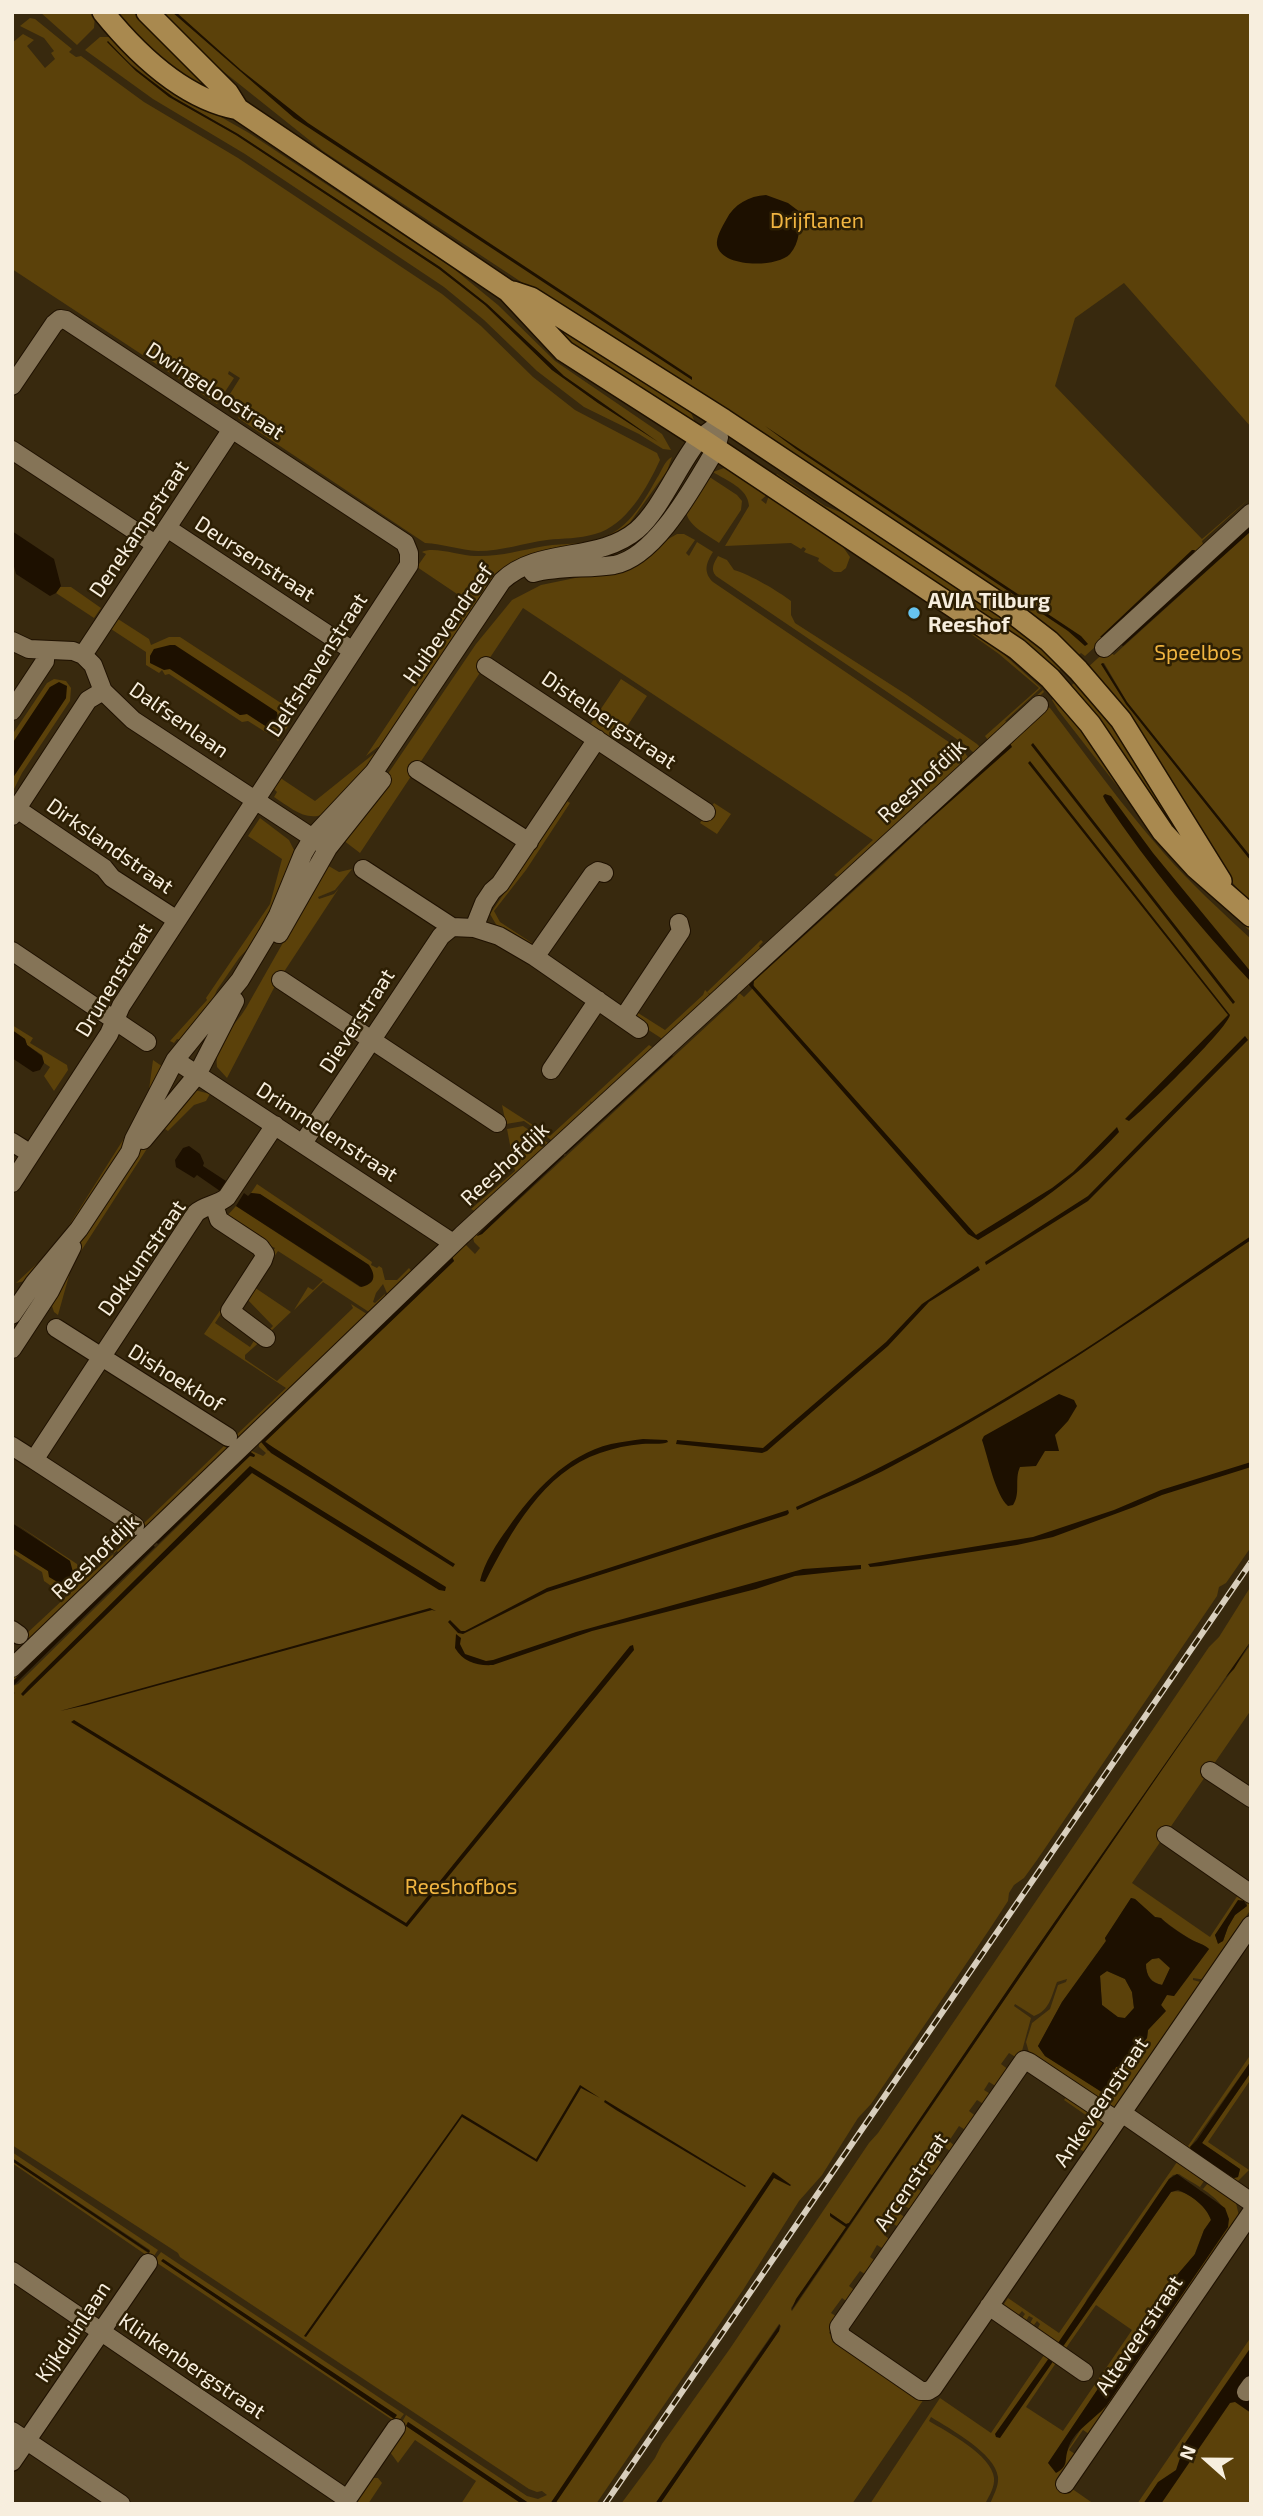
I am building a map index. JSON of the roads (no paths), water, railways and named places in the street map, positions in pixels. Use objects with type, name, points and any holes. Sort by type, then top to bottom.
[{"type":"main road","points":[[103,12],[150,62],[189,91],[219,105],[238,108]]},
{"type":"main road","points":[[147,12],[229,93],[238,108],[508,291],[564,351],[1017,649],[1050,678],[1090,724],[1163,832],[1195,867],[1251,916]]},
{"type":"main road","points":[[508,291],[531,298],[724,420],[1005,607],[1049,641],[1079,670],[1121,720],[1231,897]]},
{"type":"main road","points":[[765,482],[771,468],[782,459]]},
{"type":"street","name":"Dwingeloostraat","points":[[12,386],[54,324],[60,319],[66,320],[405,543],[409,553]]},
{"type":"street","name":"Huibevendreef","points":[[15,1305],[79,1229],[130,1152],[134,1139],[175,1060],[218,1010],[247,969],[278,915],[303,854],[313,837],[374,772],[502,581],[523,565],[600,549],[618,542],[638,529],[708,444],[724,420]]},
{"type":"street","name":"Denekampstraat","points":[[83,655],[232,429]]},
{"type":"street","name":"Huibevendreef","points":[[130,1152],[140,1144],[197,1074],[233,1005],[290,917],[328,848],[383,778],[502,598],[517,581],[529,574],[545,569],[617,565],[646,547],[673,517],[708,444]]},
{"type":"street","points":[[12,450],[155,544]]},
{"type":"street","points":[[1104,648],[1251,513]]},
{"type":"street","name":"Deursenstraat","points":[[167,528],[353,651]]},
{"type":"street","name":"Delfshavenstraat","points":[[256,801],[409,565],[409,553]]},
{"type":"street","points":[[12,641],[29,649],[73,651],[83,655]]},
{"type":"street","points":[[12,711],[45,661],[45,651]]},
{"type":"street","name":"Dalfsenlaan","points":[[83,655],[93,665],[103,691],[133,720],[328,848]]},
{"type":"street","name":"Distelbergstraat","points":[[486,666],[706,812]]},
{"type":"street","points":[[15,812],[88,700],[103,691]]},
{"type":"street","name":"Reeshofdijk","points":[[12,1668],[453,1243],[1039,705]]},
{"type":"street","points":[[474,928],[492,891],[500,884],[597,739]]},
{"type":"street","points":[[417,770],[529,842]]},
{"type":"street","name":"Drunenstraat","points":[[12,1183],[108,1034],[121,1006],[256,801]]},
{"type":"street","name":"Dirkslandstraat","points":[[15,812],[104,868],[112,878],[177,920]]},
{"type":"street","points":[[363,869],[452,927],[474,928],[499,936],[535,957],[639,1029]]},
{"type":"street","points":[[535,957],[593,874],[604,873]]},
{"type":"street","points":[[624,1017],[681,931],[679,923]]},
{"type":"street","name":"Dieverstraat","points":[[303,1143],[441,936],[452,927]]},
{"type":"street","points":[[12,951],[147,1042]]},
{"type":"street","points":[[281,980],[497,1123]]},
{"type":"street","points":[[551,1070],[598,1000]]},
{"type":"street","name":"Drimmelenstraat","points":[[175,1060],[453,1243]]},
{"type":"street","name":"Dokkumstraat","points":[[34,1460],[196,1213],[227,1197],[275,1125]]},
{"type":"street","points":[[12,1142],[31,1154]]},
{"type":"street","points":[[214,1205],[219,1220],[260,1247],[265,1254],[230,1311],[266,1338]]},
{"type":"street","name":"Huibevendreef","points":[[12,1349],[50,1291],[79,1229]]},
{"type":"street","points":[[15,1305],[37,1314]]},
{"type":"street","points":[[56,1328],[101,1357]]},
{"type":"street","name":"Dishoekhof","points":[[101,1357],[228,1437]]},
{"type":"street","points":[[12,1446],[135,1526]]},
{"type":"street","points":[[1210,1771],[1251,1798]]},
{"type":"street","points":[[1166,1835],[1251,1894]]},
{"type":"street","name":"Ankeveenstraat","points":[[928,2392],[1251,1924]]},
{"type":"street","name":"Arcenstraat","points":[[928,2392],[921,2391],[841,2336],[839,2327],[1024,2060],[1248,2193]]},
{"type":"street","name":"Alteveerstraat","points":[[1065,2484],[1251,2213]]},
{"type":"street","name":"Kijkduinlaan","points":[[12,2462],[20,2436],[101,2332],[148,2263]]},
{"type":"street","name":"Klinkenbergstraat","points":[[12,2271],[346,2502]]},
{"type":"street","points":[[989,2306],[1084,2372]]},
{"type":"street","points":[[346,2502],[396,2428]]},
{"type":"street","points":[[20,2436],[121,2504]]},
{"type":"railway","points":[[605,2504],[1251,1562]]},
{"type":"place","name":"AVIA Tilburg Reeshof","points":[[914,613]]},
{"type":"park label","name":"Drijflanen","points":[[817,221]]},
{"type":"park label","name":"Speelbos","points":[[1198,653]]},
{"type":"park label","name":"Reeshofbos","points":[[461,1887]]}]
